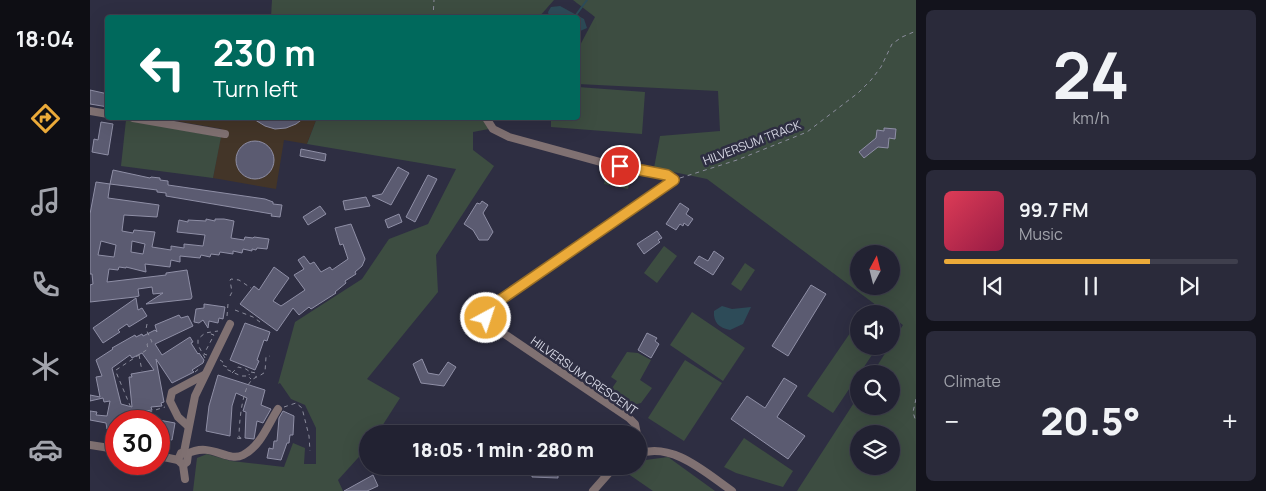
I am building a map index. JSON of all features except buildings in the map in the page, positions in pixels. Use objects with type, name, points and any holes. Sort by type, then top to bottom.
[{"type":"street","points":[[90,111],[105,114]]},
{"type":"street","points":[[162,120],[176,121],[225,134]]},
{"type":"street","points":[[487,120],[492,129],[509,137],[604,164],[667,175],[674,180]]},
{"type":"street","name":"HILVERSUM CRESCENT","points":[[635,425],[629,418],[494,327],[486,318],[488,311],[493,305],[674,180]]},
{"type":"street","points":[[186,453],[188,426],[203,370],[228,323]]},
{"type":"street","points":[[188,426],[178,418],[170,401],[172,392],[203,370]]},
{"type":"street","points":[[185,480],[180,462],[181,453],[214,450],[228,456],[243,455],[259,440],[278,409]]},
{"type":"street","points":[[90,445],[105,447]]},
{"type":"street","points":[[647,453],[666,452],[682,458],[732,491]]},
{"type":"street","points":[[170,459],[180,462]]},
{"type":"street","points":[[593,491],[607,475]]},
{"type":"path","points":[[433,15],[434,0]]},
{"type":"path","name":"HILVERSUM TRACK","points":[[674,180],[737,160],[807,132],[858,93],[871,80],[881,67],[892,44],[902,36],[916,31]]},
{"type":"path","points":[[230,296],[232,292],[230,280],[232,278],[251,288]]},
{"type":"path","points":[[228,304],[228,323]]},
{"type":"path","points":[[235,310],[253,317],[260,322],[259,325]]},
{"type":"path","points":[[147,324],[146,329],[152,342],[147,344],[146,351],[116,370],[131,412],[134,415],[145,419],[148,412],[162,409],[166,403]]},
{"type":"path","points":[[208,358],[198,345],[198,339],[204,332],[223,328]]},
{"type":"path","points":[[206,363],[204,354],[214,335],[210,334],[211,332]]},
{"type":"path","points":[[139,355],[142,371]]},
{"type":"path","points":[[236,438],[243,439],[243,437],[239,437],[239,424],[251,380],[265,372],[266,357],[270,356]]},
{"type":"path","points":[[217,359],[223,362],[222,365],[227,367],[226,370],[241,376],[248,376]]},
{"type":"path","points":[[232,373],[238,367],[256,374],[256,377]]},
{"type":"path","points":[[192,377],[196,370],[203,370]]},
{"type":"path","points":[[248,376],[250,372]]},
{"type":"path","points":[[248,376],[251,380]]},
{"type":"path","points":[[916,399],[913,412],[916,422]]},
{"type":"path","points":[[278,409],[296,404],[302,408],[310,451]]},
{"type":"shaded area","points":[[170,120],[316,120],[307,144],[284,140],[276,189],[213,178],[222,129]]},
{"type":"green space","points":[[272,0],[554,0],[541,15],[271,15]]},
{"type":"green space","points":[[573,0],[916,0],[916,491],[797,491],[850,409],[850,415],[900,415],[900,365],[878,365],[884,355],[900,355],[900,330],[903,325],[900,323],[900,305],[876,305],[863,295],[900,295],[900,245],[850,245],[850,286],[707,179],[654,168],[660,136],[720,131],[718,91],[580,84],[580,45],[595,17]]},
{"type":"green space","points":[[580,87],[645,92],[642,134],[551,127],[551,120],[580,120]]},
{"type":"green space","points":[[126,120],[221,137],[213,178],[121,166]]},
{"type":"green space","points":[[316,120],[489,120],[494,128],[473,132],[473,150],[494,166],[436,255],[438,292],[367,379],[400,398],[383,425],[359,425],[359,457],[338,480],[343,491],[193,491],[197,458],[207,454],[231,461],[284,467],[293,443],[305,448],[304,464],[316,464],[316,428],[305,405],[291,399],[280,383],[278,384],[295,322],[362,279],[389,239],[428,224],[456,169],[307,144]]},
{"type":"green space","points":[[606,173],[630,178],[628,189],[604,184]]},
{"type":"green space","points":[[664,246],[677,256],[657,283],[644,273]]},
{"type":"green space","points":[[745,263],[755,270],[741,291],[731,284]]},
{"type":"green space","points":[[692,312],[745,348],[723,381],[670,345]]},
{"type":"green space","points":[[850,333],[850,355],[872,355],[865,365],[850,365],[850,388],[833,413],[807,396]]},
{"type":"green space","points":[[627,352],[638,353],[651,360],[640,380],[652,388],[641,403],[633,405],[610,391],[617,381],[611,377]]},
{"type":"green space","points":[[685,360],[722,383],[684,441],[648,418]]},
{"type":"green space","points":[[744,438],[793,471],[783,487],[736,473],[724,467]]},
{"type":"green space","points":[[668,457],[715,491],[653,491],[630,475],[647,475],[647,460]]},
{"type":"water","points":[[560,6],[577,15],[549,15],[551,7]]},
{"type":"water","points":[[580,17],[584,19],[587,28],[580,31]]},
{"type":"water","points":[[722,306],[732,309],[751,307],[743,324],[730,330],[720,326],[715,318],[714,311]]},
{"type":"waterway","points":[[576,15],[587,0]]},
{"type":"route","points":[[486,318],[488,311],[493,305],[674,180],[667,175],[620,166]]}]
